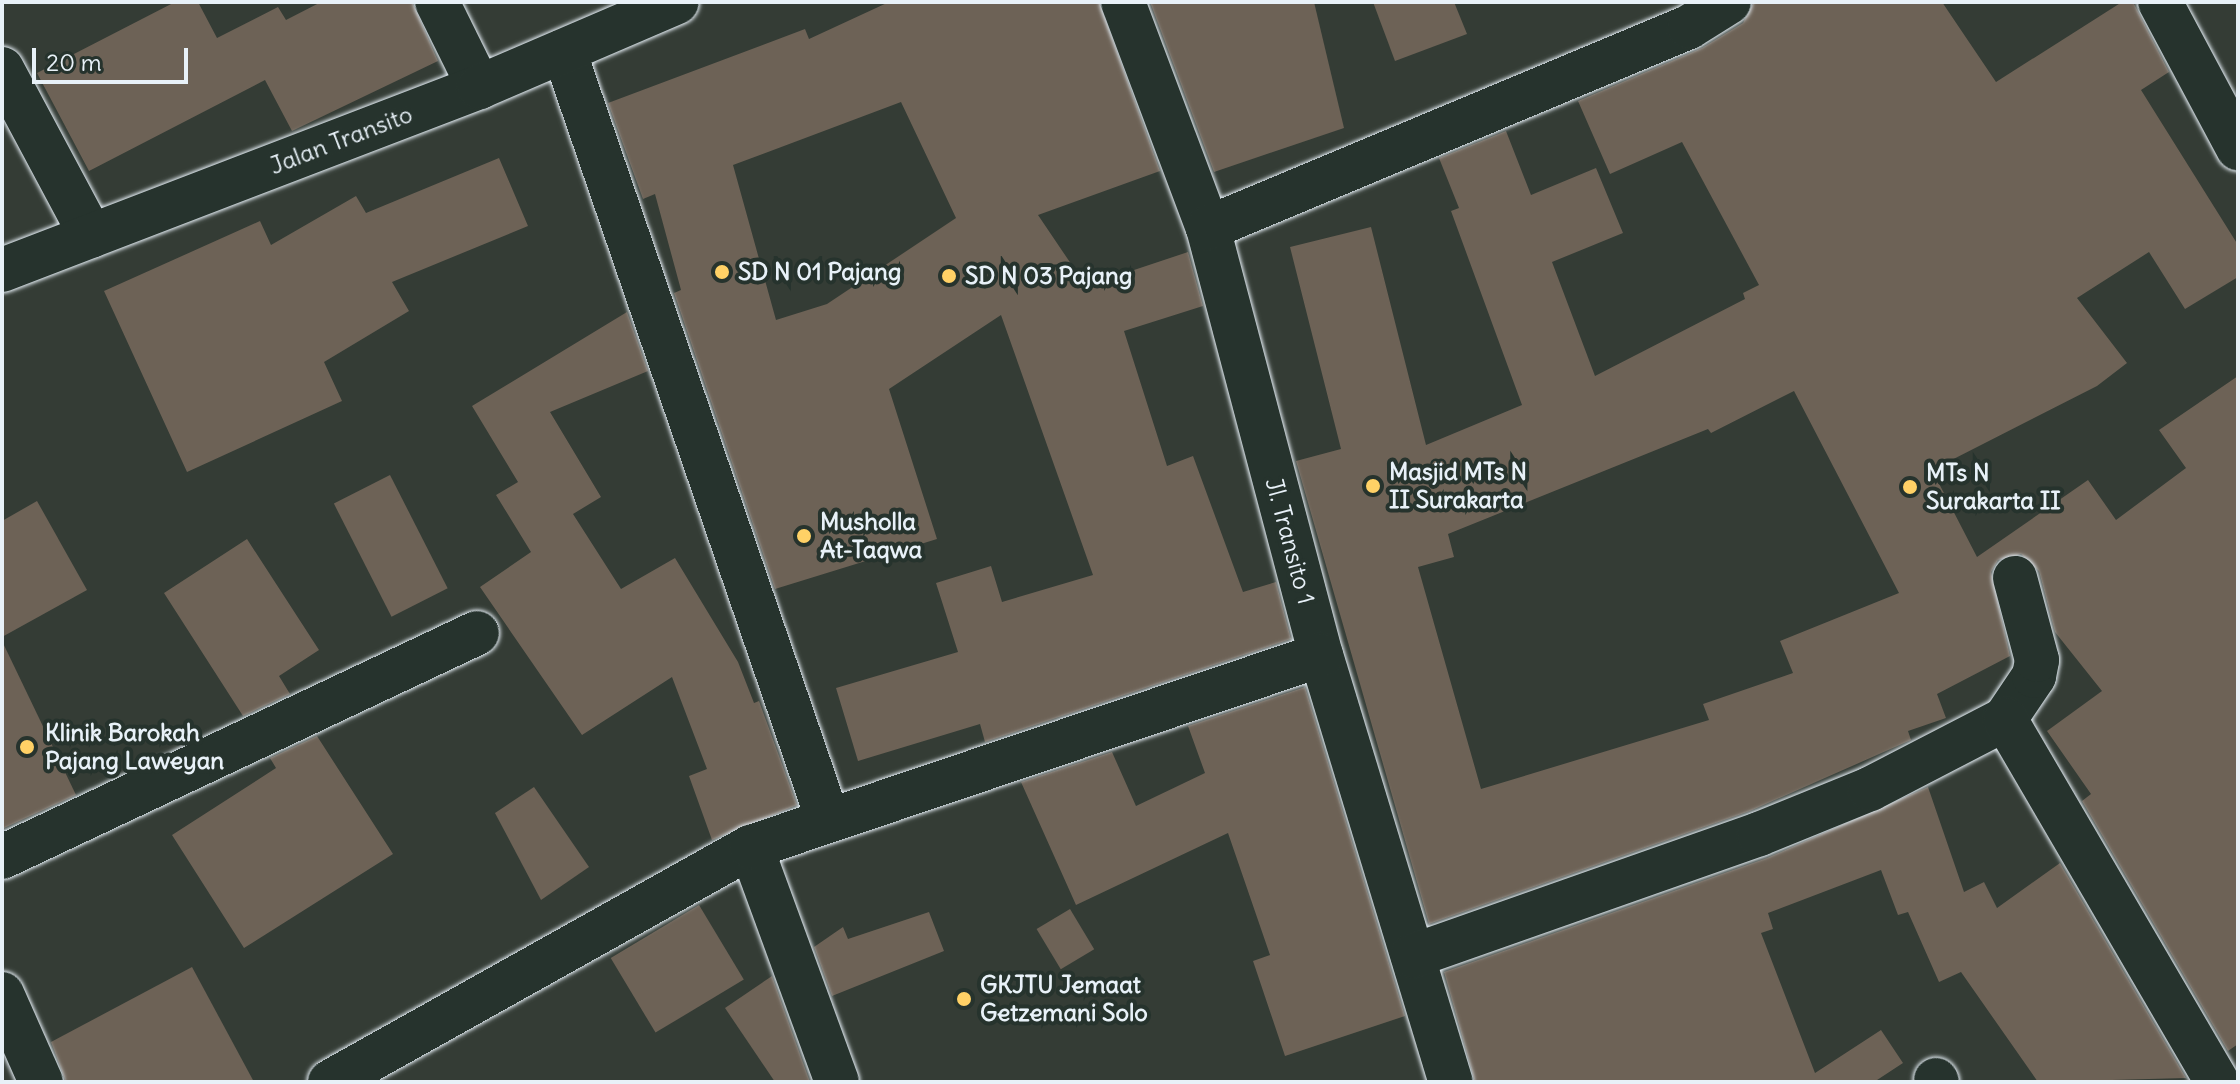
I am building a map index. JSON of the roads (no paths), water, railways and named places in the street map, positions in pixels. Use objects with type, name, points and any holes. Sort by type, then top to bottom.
[{"type":"street","points":[[437,2],[479,87]]},
{"type":"street","name":"Jalan Transito","points":[[2,270],[479,87],[677,2]]},
{"type":"street","name":"Jl. Transito 1","points":[[1123,2],[1208,228],[1321,655],[1451,1082]]},
{"type":"street","points":[[1208,228],[1689,27],[1729,2]]},
{"type":"street","points":[[2160,2],[2238,148]]},
{"type":"street","points":[[564,51],[827,817]]},
{"type":"street","points":[[2,69],[91,236]]},
{"type":"street","points":[[1413,956],[1773,829],[1870,789],[2005,719],[2034,676],[2037,660],[2015,578]]},
{"type":"street","points":[[2,857],[477,633]]},
{"type":"street","points":[[330,1082],[410,1063],[751,847],[827,817],[1321,655]]},
{"type":"street","points":[[2005,719],[2217,1082]]},
{"type":"street","points":[[751,847],[837,1082]]},
{"type":"street","points":[[5,1010],[41,1082]]},
{"type":"place","name":"SD N 01 Pajang","points":[[722,272]]},
{"type":"place","name":"SD N 03 Pajang","points":[[949,276]]},
{"type":"place","name":"Masjid MTs N II Surakarta","points":[[1373,486]]},
{"type":"place","name":"MTs N Surakarta II","points":[[1910,487]]},
{"type":"place","name":"Musholla At-Taqwa","points":[[804,536]]},
{"type":"place","name":"Klinik Barokah Pajang Laweyan","points":[[27,747]]},
{"type":"place","name":"GKJTU Jemaat Getzemani Solo","points":[[964,999]]}]
